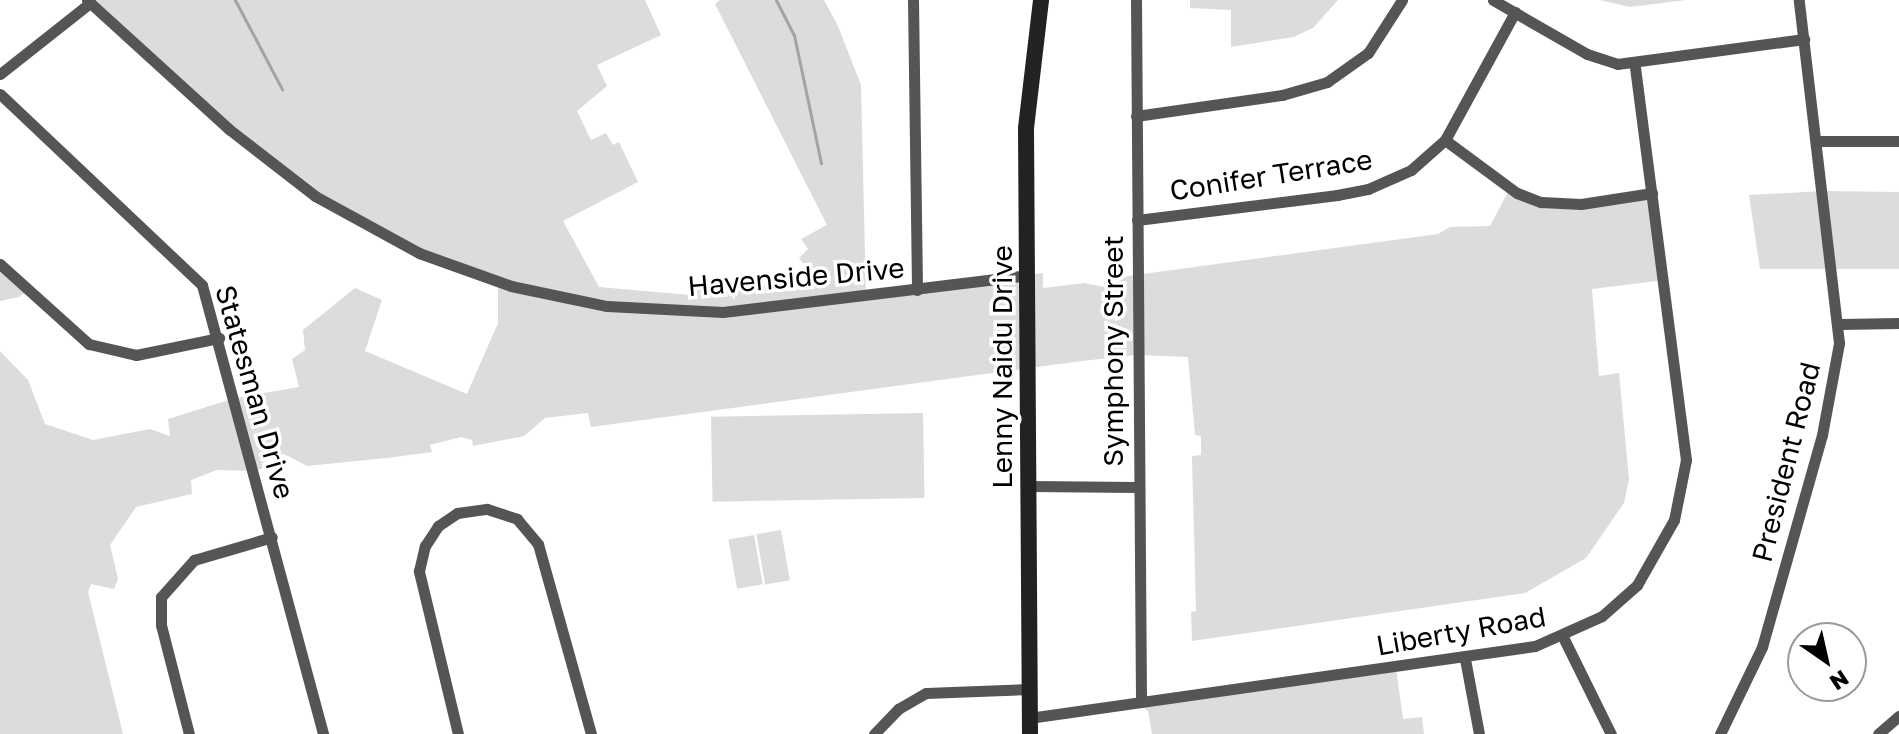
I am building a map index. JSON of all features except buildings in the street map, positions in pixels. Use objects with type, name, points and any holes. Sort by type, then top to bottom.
[{"type":"street","points":[[913,0],[917,290]]},
{"type":"street","name":"Lenny Naidu Drive","points":[[1030,726],[1028,95],[1041,0]]},
{"type":"street","name":"Symphony Street","points":[[1136,0],[1137,487],[1141,702]]},
{"type":"street","points":[[1136,116],[1282,95],[1327,82],[1368,53],[1402,0]]},
{"type":"street","points":[[1493,0],[1587,54],[1617,64],[1804,39]]},
{"type":"street","name":"President Road","points":[[1720,734],[1762,647],[1825,423],[1840,324],[1799,0]]},
{"type":"street","points":[[0,74],[89,1]]},
{"type":"street","name":"Havenside Drive","points":[[89,1],[290,178],[380,235],[451,266],[558,297],[654,311],[765,310],[1028,275]]},
{"type":"street","name":"Conifer Terrace","points":[[1137,220],[1368,189],[1411,170],[1445,140],[1515,12]]},
{"type":"street","name":"Liberty Road","points":[[1030,726],[1141,702],[1465,659],[1563,637],[1608,613],[1637,585],[1666,540],[1684,484],[1685,441],[1634,62]]},
{"type":"street","name":"Statesman Drive","points":[[0,94],[194,275],[207,296],[323,734]]},
{"type":"street","points":[[1445,140],[1517,193],[1541,202],[1581,204],[1652,193]]},
{"type":"street","points":[[1817,141],[1899,141]]},
{"type":"street","points":[[0,264],[79,337],[107,350],[145,355],[219,338]]},
{"type":"street","points":[[1840,324],[1899,323]]},
{"type":"street","points":[[1029,486],[1137,487]]},
{"type":"street","points":[[458,734],[419,571],[425,546],[438,526],[457,513],[487,509],[517,519],[538,544],[591,734]]},
{"type":"street","points":[[189,734],[161,625],[161,597],[194,560],[272,537]]},
{"type":"street","points":[[1563,637],[1611,734]]},
{"type":"street","points":[[1465,659],[1479,734]]},
{"type":"street","points":[[874,734],[898,709],[926,693],[1029,689]]},
{"type":"street","points":[[1880,733],[1899,716]]},
{"type":"shaded area","points":[[87,0],[645,0],[661,35],[597,65],[607,86],[577,111],[591,140],[606,133],[613,145],[619,142],[638,182],[563,221],[599,287],[690,295],[699,287],[810,284],[809,271],[799,258],[808,249],[801,239],[827,225],[715,4],[720,0],[824,0],[838,26],[861,85],[866,297],[1043,273],[1043,288],[1084,283],[1104,287],[1128,276],[1438,234],[1450,227],[1490,226],[1509,190],[1541,203],[1653,193],[1665,280],[1592,289],[1599,376],[1619,373],[1629,479],[1624,503],[1586,558],[1525,593],[1192,641],[1191,612],[1196,611],[1192,456],[1201,455],[1201,436],[1195,435],[1188,357],[1136,355],[1082,361],[591,427],[588,413],[545,418],[524,436],[473,446],[472,440],[461,437],[430,445],[432,452],[387,458],[307,466],[284,454],[263,459],[264,468],[254,471],[217,470],[191,480],[192,494],[136,507],[110,545],[118,579],[114,589],[91,584],[88,592],[123,734],[0,734],[0,351],[28,380],[45,424],[93,440],[150,429],[170,436],[168,419],[235,398],[299,387],[292,359],[305,350],[303,330],[355,288],[382,300],[365,351],[467,394],[498,323],[498,283],[450,267],[301,187]]},
{"type":"shaded area","points":[[1190,0],[1338,0],[1313,28],[1294,37],[1231,47],[1231,10],[1190,8]]},
{"type":"shaded area","points":[[1600,0],[1686,0],[1630,7]]},
{"type":"shaded area","points":[[1824,191],[1899,192],[1899,269],[1760,269],[1749,195]]},
{"type":"shaded area","points":[[0,263],[28,290],[19,297],[0,301]]},
{"type":"shaded area","points":[[923,413],[924,498],[713,502],[711,417]]},
{"type":"shaded area","points":[[781,530],[790,580],[765,585],[756,534]]},
{"type":"shaded area","points":[[754,535],[763,584],[737,589],[728,540]]},
{"type":"shaded area","points":[[1396,668],[1403,719],[1422,717],[1424,734],[1152,734],[1148,711],[1140,704]]},
{"type":"waterway","points":[[235,0],[282,89]]},
{"type":"waterway","points":[[776,0],[794,35],[821,163]]}]
